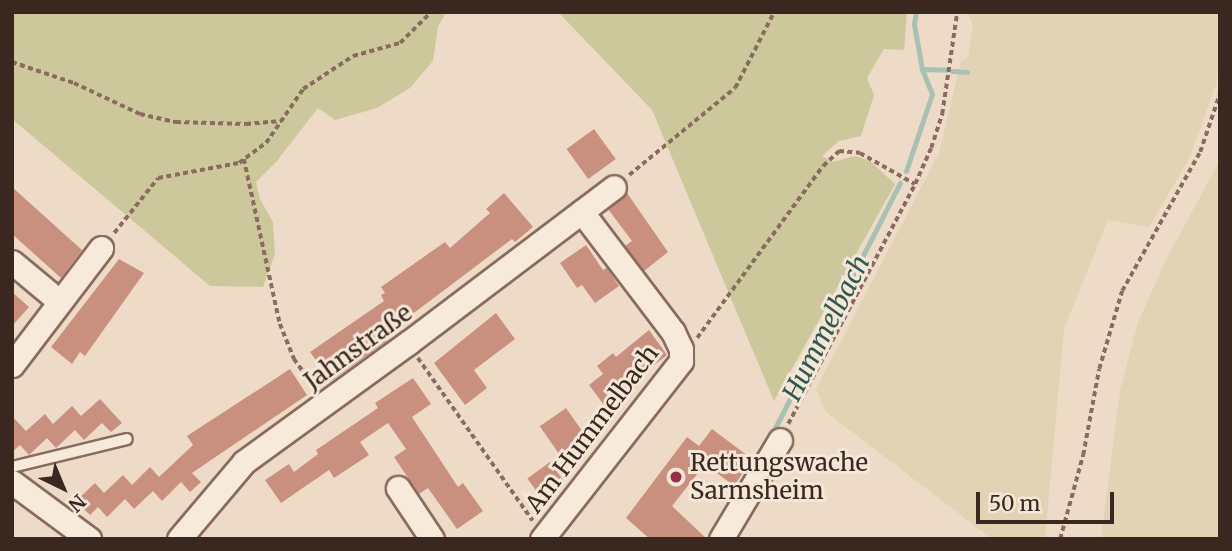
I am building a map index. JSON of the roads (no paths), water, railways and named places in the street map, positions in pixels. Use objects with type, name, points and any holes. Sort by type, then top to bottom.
[{"type":"street","name":"Jahnstraße","points":[[179,539],[244,462],[408,343],[614,187]]},
{"type":"street","name":"Am Hummelbach","points":[[543,538],[681,361],[681,349],[673,332],[582,212]]},
{"type":"street","points":[[12,365],[101,248]]},
{"type":"street","points":[[12,262],[60,302]]},
{"type":"street","points":[[721,539],[780,440]]},
{"type":"street","points":[[12,482],[89,539]]},
{"type":"street","points":[[398,488],[432,539]]},
{"type":"lane","points":[[12,467],[128,439]]},
{"type":"waterway","name":"Hummelbach","points":[[906,171],[932,94],[922,69],[914,24],[916,12]]},
{"type":"waterway","points":[[922,69],[947,70]]},
{"type":"waterway","points":[[952,71],[967,72]]},
{"type":"waterway","name":"Hummelbach","points":[[771,436],[900,183]]},
{"type":"place","name":"Rettungswache Sarmsheim","points":[[676,477]]}]
